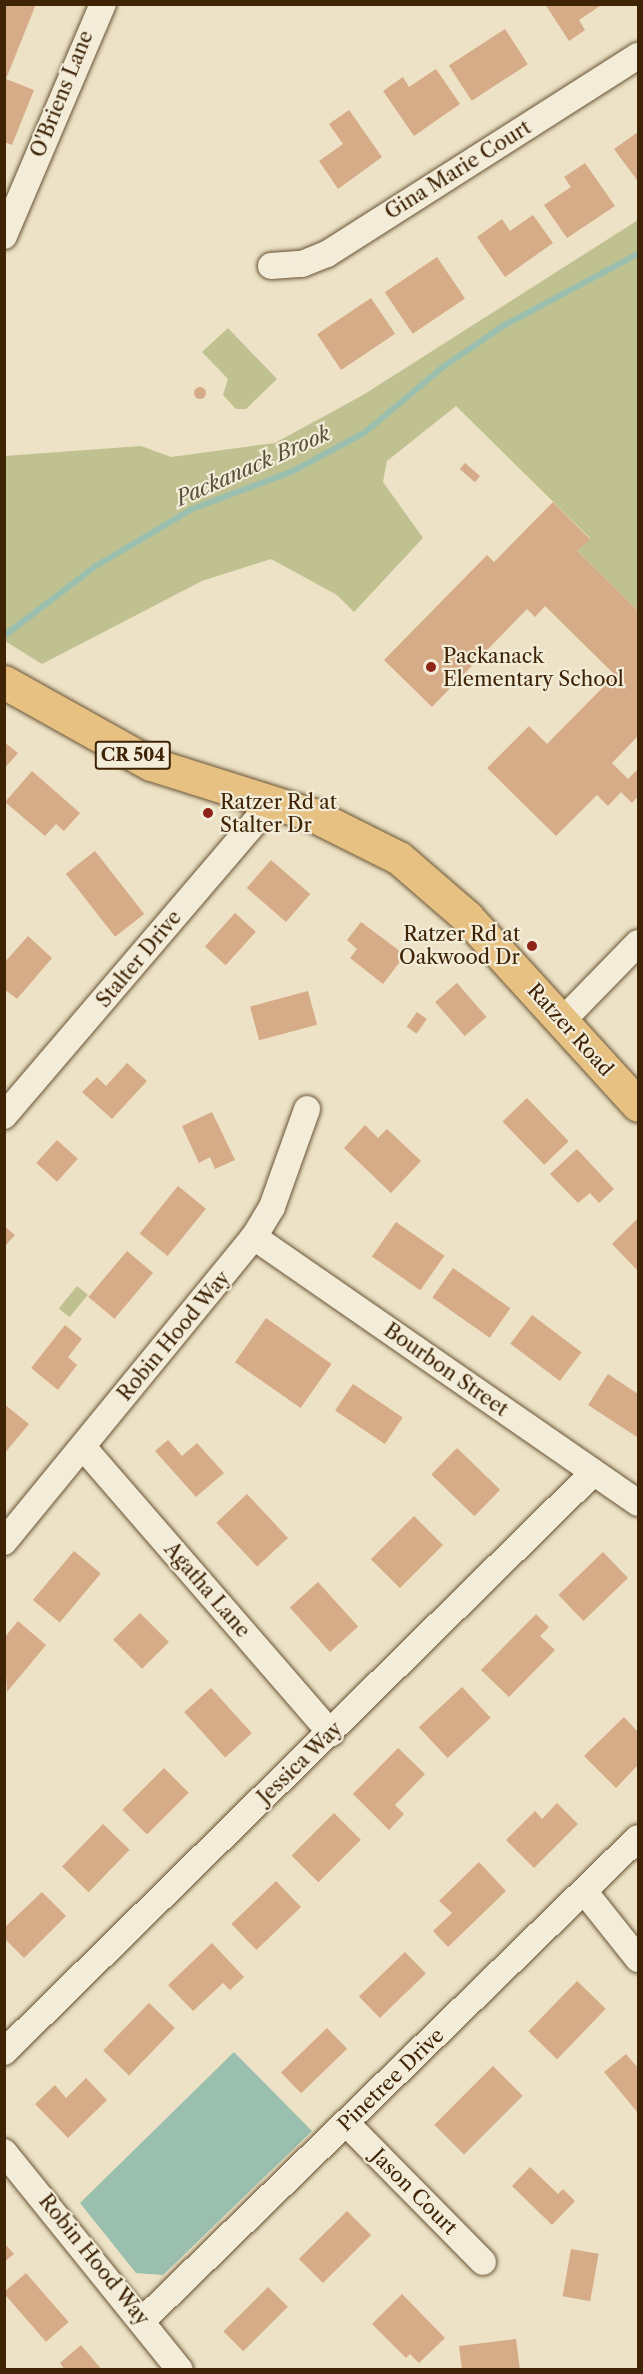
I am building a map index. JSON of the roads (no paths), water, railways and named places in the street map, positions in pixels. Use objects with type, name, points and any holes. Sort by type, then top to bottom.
[{"type":"main road","name":"Ratzer Road","points":[[4,682],[151,764],[273,801],[368,841],[417,871],[562,1021],[639,1105]]},
{"type":"street","name":"O'Briens Lane","points":[[7,231],[102,4]]},
{"type":"street","name":"Gina Marie Court","points":[[271,266],[302,264],[327,254],[639,56]]},
{"type":"street","name":"Stalter Drive","points":[[4,1116],[273,801]]},
{"type":"street","points":[[562,1021],[639,943]]},
{"type":"street","name":"Robin Hood Way","points":[[4,1542],[254,1237],[272,1207],[307,1109]]},
{"type":"street","name":"Bourbon Street","points":[[254,1237],[639,1503]]},
{"type":"street","name":"Agatha Lane","points":[[82,1447],[331,1733]]},
{"type":"street","name":"Jessica Way","points":[[4,2052],[594,1472]]},
{"type":"street","name":"Pinetree Drive","points":[[142,2321],[639,1838]]},
{"type":"street","points":[[584,1891],[639,1959]]},
{"type":"street","name":"Jason Court","points":[[346,2123],[483,2262]]},
{"type":"street","name":"Robin Hood Way","points":[[4,2152],[180,2370]]},
{"type":"waterway","name":"Packanack Brook","points":[[4,636],[96,566],[192,509],[291,472],[364,433],[443,367],[503,326],[638,254]]},
{"type":"place","name":"Packanack Elementary School","points":[[431,667]]},
{"type":"place","name":"Ratzer Rd at Stalter Dr","points":[[208,813]]},
{"type":"place","name":"Ratzer Rd at Oakwood Dr","points":[[532,946]]}]
